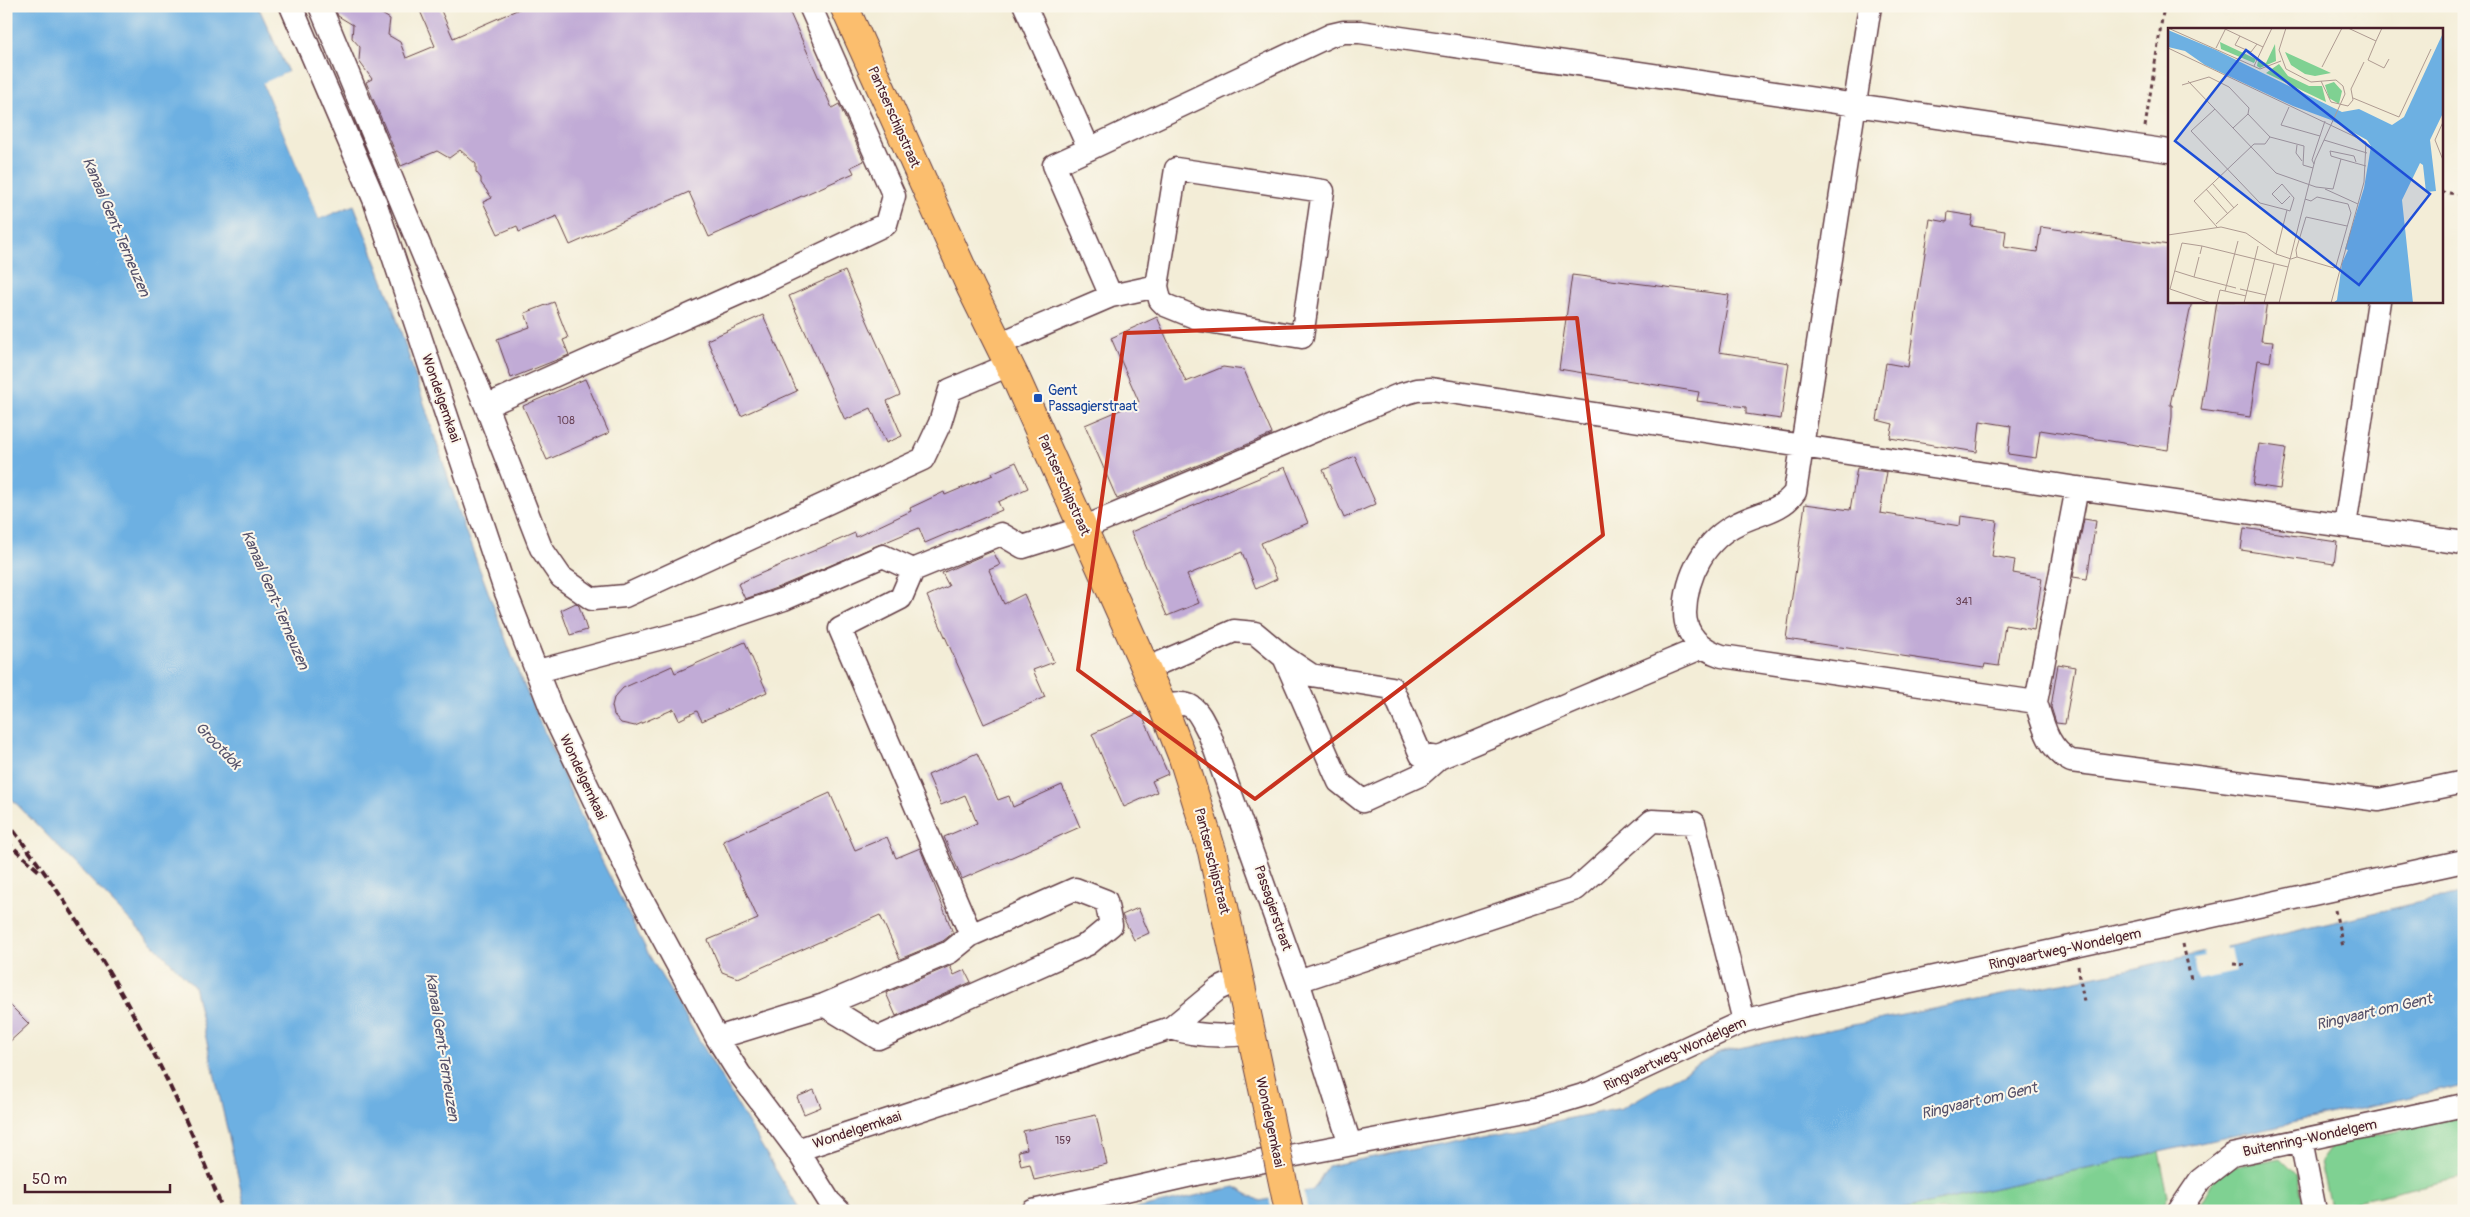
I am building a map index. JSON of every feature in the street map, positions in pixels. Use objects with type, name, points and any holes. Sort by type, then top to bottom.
[{"type":"main road","name":"Pantserschipstraat","points":[[844,6],[1163,707],[1199,806],[1212,851],[1240,979]]},
{"type":"main road","name":"Wondelgemkaai","points":[[1240,979],[1289,1211]]},
{"type":"street","name":"Wondelgemkaai","points":[[291,6],[374,199],[505,590],[554,716],[636,888],[717,1038],[739,1073],[797,1150],[1171,1028],[1218,989],[1240,979]]},
{"type":"street","points":[[320,6],[486,406],[541,548],[561,577],[592,599],[625,596],[923,459],[940,423],[950,390],[1004,355],[1111,296],[1157,286]]},
{"type":"street","points":[[486,406],[762,283],[886,224],[894,196],[810,6]]},
{"type":"street","points":[[1025,6],[1089,149]]},
{"type":"street","points":[[1870,6],[1795,492],[1790,499],[1726,531],[1708,546],[1700,558],[1688,594],[1686,618],[1690,634],[1703,647],[1722,656],[2036,702]]},
{"type":"street","points":[[1111,296],[1054,165],[1322,39],[1344,32],[1360,32],[2168,151]]},
{"type":"street","points":[[1176,169],[1323,190],[1302,337],[1202,320],[1165,305],[1160,300],[1157,286],[1176,169]]},
{"type":"street","points":[[2344,526],[2379,302]]},
{"type":"street","points":[[971,935],[840,629],[901,598],[913,570],[1001,534],[1023,547],[1083,528],[1399,394],[1431,389],[2077,488],[2464,543]]},
{"type":"street","points":[[2077,488],[2036,702],[2047,736],[2062,756],[2071,761],[2378,800],[2464,782]]},
{"type":"street","points":[[538,671],[709,625],[784,599],[883,556],[913,570]]},
{"type":"street","points":[[1146,669],[1234,631],[1255,633],[1284,657],[1312,676],[1392,688],[1421,755],[1439,758]]},
{"type":"street","points":[[1284,657],[1339,782],[1363,801],[1420,775],[1439,758],[1703,647]]},
{"type":"street","name":"Passagierstraat","points":[[1163,707],[1181,702],[1190,705],[1198,712],[1209,733],[1326,1061],[1350,1144]]},
{"type":"street","points":[[1298,981],[1576,889],[1652,821],[1694,823],[1744,1021]]},
{"type":"street","name":"Ringvaartweg-Wondelgem","points":[[1033,1211],[1196,1174],[1540,1108],[1590,1093],[1744,1021],[1801,1006],[2464,861]]},
{"type":"street","points":[[717,1038],[824,1005],[950,952],[971,935],[1075,889],[1106,901],[1111,926],[1088,944],[878,1038],[824,1005]]},
{"type":"street","points":[[1171,1028],[1193,1035],[1232,1036],[1252,1033]]},
{"type":"street","name":"Buitenring-Wondelgem","points":[[2179,1211],[2200,1180],[2232,1155],[2464,1105]]},
{"type":"street","points":[[2301,1140],[2315,1211]]},
{"type":"street","points":[[797,1150],[829,1202],[839,1211]]},
{"type":"path","points":[[2142,147],[2164,6]]},
{"type":"path","points":[[2442,192],[2464,195]]},
{"type":"path","points":[[2335,910],[2343,947]]},
{"type":"path","points":[[2183,944],[2191,980]]},
{"type":"path","points":[[2078,961],[2084,1002]]},
{"type":"path","points":[[2233,964],[2250,965]]},
{"type":"highlighted area","points":[[1577,318],[1603,535],[1255,799],[1078,670],[1125,333]]},
{"type":"green space","points":[[2464,1116],[2464,1177],[2330,1207],[2320,1162],[2333,1144]]},
{"type":"green space","points":[[2159,1152],[2168,1196],[2161,1211],[1891,1211]]},
{"type":"green space","points":[[2280,1158],[2297,1175],[2305,1211],[2196,1211],[2217,1174],[2237,1166]]},
{"type":"water","points":[[6,6],[258,6],[288,72],[263,84],[319,219],[354,205],[392,304],[465,530],[517,669],[590,837],[649,955],[800,1211],[246,1211],[194,986],[6,793]]},
{"type":"water","name":"Ringvaart om Gent","points":[[2464,892],[2464,1085],[1891,1211],[1127,1211],[1235,1187],[1260,1201],[1313,1190],[1328,1166],[1622,1108],[1719,1052],[2136,968]]},
{"type":"pier","points":[[290,71],[289,74],[266,85],[320,216],[356,203],[319,219],[263,83]]},
{"type":"pier","points":[[2225,944],[2226,949],[2231,948],[2236,972],[2198,980],[2194,958],[2204,956],[2203,950]]},
{"type":"pier","points":[[1303,1189],[1308,1211],[1272,1211],[1269,1197]]},
{"type":"building","points":[[365,6],[378,6],[377,11],[390,19],[388,35],[400,42],[406,58],[435,46],[418,6],[439,6],[453,38],[526,6],[787,6],[832,108],[839,104],[864,161],[851,167],[854,173],[709,237],[689,192],[570,245],[557,216],[519,232],[517,226],[498,234],[483,202],[492,198],[481,183],[481,178],[476,172],[476,164],[460,150],[449,158],[437,151],[401,166],[366,82],[372,79],[359,61],[360,47],[352,38],[353,25],[338,16],[336,11]]},
{"type":"building","points":[[1948,212],[1973,216],[1971,226],[2006,231],[2004,247],[2037,252],[2041,227],[2168,245],[2168,302],[2192,302],[2170,405],[2172,405],[2172,417],[2168,450],[2040,430],[2036,458],[2008,454],[2011,426],[1980,421],[1977,452],[1890,438],[1893,424],[1877,420],[1886,363],[1908,367],[1930,219],[1947,222]]},
{"type":"building","points":[[845,271],[900,395],[887,401],[902,436],[886,443],[871,408],[845,420],[789,296]]},
{"type":"building","points":[[1572,275],[1729,295],[1719,352],[1789,363],[1781,419],[1746,414],[1746,407],[1697,401],[1699,392],[1559,369]]},
{"type":"building","points":[[554,302],[568,338],[563,340],[569,355],[511,378],[497,339],[530,327],[525,313]]},
{"type":"building","points":[[2217,302],[2267,302],[2261,341],[2273,342],[2270,362],[2258,360],[2250,417],[2201,410]]},
{"type":"building","points":[[763,315],[797,391],[741,416],[707,340]]},
{"type":"building","points":[[1157,317],[1186,382],[1223,367],[1244,370],[1272,434],[1117,499],[1085,425],[1139,402],[1111,338]]},
{"type":"building","points":[[585,379],[609,433],[547,460],[523,406]]},
{"type":"building","points":[[2259,444],[2286,448],[2280,489],[2253,485]]},
{"type":"building","points":[[1355,456],[1376,504],[1344,518],[1323,470]]},
{"type":"building","points":[[1016,462],[1028,488],[998,502],[1002,510],[925,543],[919,528],[779,587],[745,599],[738,584],[855,533],[856,537],[911,511],[910,508],[944,492],[945,495],[993,475],[992,473]]},
{"type":"building","points":[[1285,467],[1308,523],[1261,543],[1277,579],[1256,589],[1242,552],[1187,575],[1199,603],[1167,616],[1131,532]]},
{"type":"building","points":[[1857,468],[1887,472],[1880,513],[1960,526],[1961,516],[1997,521],[1992,556],[2015,560],[2013,573],[2042,578],[2034,630],[2005,625],[1999,666],[1985,664],[1984,668],[1786,639],[1805,504],[1850,510]]},
{"type":"building","points":[[2084,519],[2096,521],[2087,579],[2073,577]]},
{"type":"building","points":[[2244,528],[2337,542],[2334,564],[2241,550]]},
{"type":"building","points":[[993,551],[1000,565],[989,570],[1004,604],[1024,594],[1054,662],[1033,670],[1045,697],[984,724],[927,596],[949,586],[942,573]]},
{"type":"building","points":[[576,603],[579,606],[587,630],[570,635],[561,610]]},
{"type":"building","points":[[745,642],[767,692],[702,721],[697,711],[679,720],[674,709],[635,726],[621,723],[614,715],[612,706],[614,698],[623,688],[672,666],[675,673]]},
{"type":"building","points":[[2058,664],[2075,667],[2065,724],[2056,723],[2051,707]]},
{"type":"building","points":[[1141,712],[1168,774],[1152,781],[1157,792],[1124,807],[1092,734]]},
{"type":"building","points":[[977,753],[998,800],[1009,796],[1013,807],[1062,785],[1080,827],[962,879],[944,837],[977,823],[965,795],[941,805],[928,775]]},
{"type":"building","points":[[830,793],[855,850],[887,837],[896,858],[920,848],[953,933],[943,941],[900,959],[880,915],[738,978],[722,972],[708,940],[758,919],[723,841]]},
{"type":"building","points":[[1138,908],[1149,933],[1134,940],[1122,915]]},
{"type":"building","points":[[950,966],[954,975],[965,970],[971,982],[896,1016],[886,993]]},
{"type":"building","points":[[6,1001],[29,1024],[6,1045]]},
{"type":"building","points":[[814,1090],[821,1107],[804,1114],[797,1097]]},
{"type":"building","points":[[1096,1115],[1107,1164],[1034,1180],[1030,1164],[1021,1166],[1018,1151],[1027,1149],[1023,1131]]},
{"type":"railway","points":[[6,821],[72,912],[130,1008],[180,1107],[223,1211]]},
{"type":"railway","points":[[6,841],[39,871]]},
{"type":"place","name":"Gent Passagierstraat","points":[[1038,398]]},
{"type":"water label","name":"Kanaal Gent-Terneuzen","points":[[116,227]]},
{"type":"water label","name":"Kanaal Gent-Terneuzen","points":[[275,600]]},
{"type":"water label","name":"Grootdok","points":[[218,746]]},
{"type":"water label","name":"Kanaal Gent-Terneuzen","points":[[442,1047]]}]
